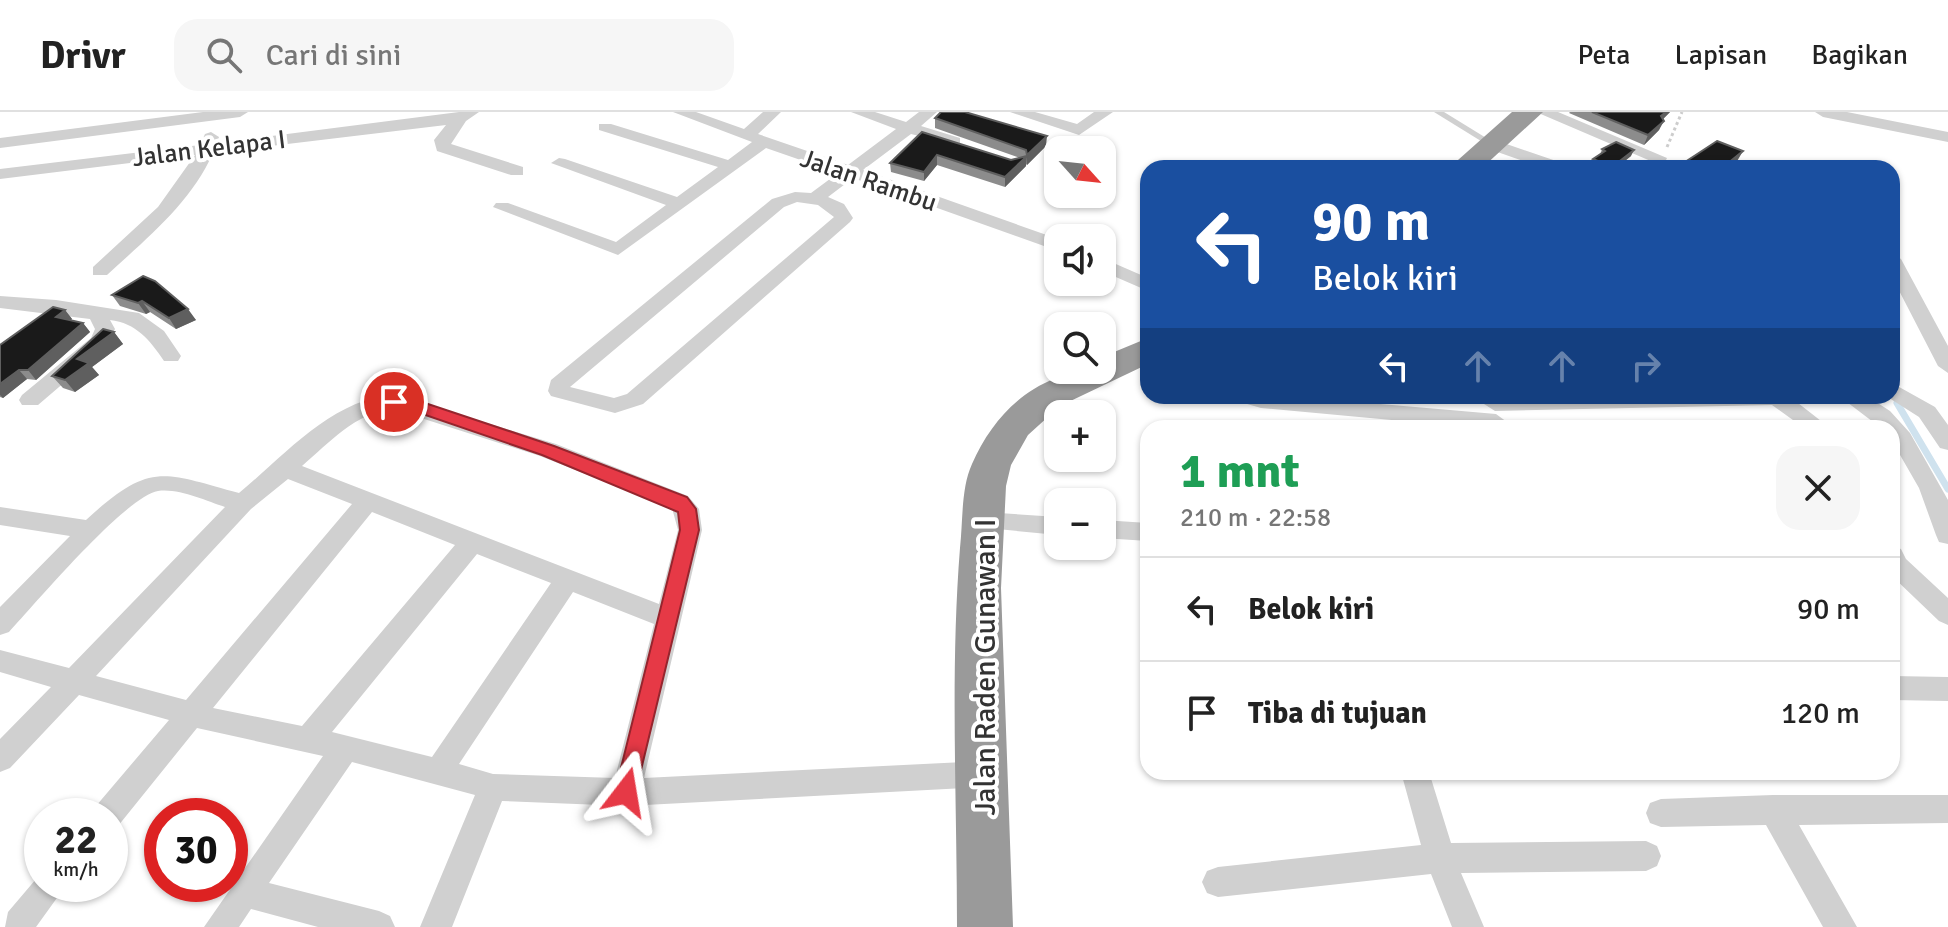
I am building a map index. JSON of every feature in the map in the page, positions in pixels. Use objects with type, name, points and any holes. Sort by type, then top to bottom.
[{"type":"highway","points":[[1473,160],[1529,112]]},
{"type":"highway","name":"Jalan Raden Gunawan I","points":[[985,927],[979,588],[991,465],[1014,426],[1047,397],[1140,354]]},
{"type":"street","points":[[0,143],[240,112]]},
{"type":"street","name":"Jalan Rambu","points":[[681,112],[1044,240]]},
{"type":"street","points":[[502,207],[618,249],[731,166],[773,112]]},
{"type":"street","points":[[859,112],[976,150]]},
{"type":"street","points":[[815,199],[839,208],[845,213],[844,218],[635,399],[615,406],[559,391],[559,385],[778,203],[795,197],[815,199],[929,112]]},
{"type":"street","points":[[1018,112],[1079,130],[1105,112]]},
{"type":"street","points":[[1544,112],[1659,158]]},
{"type":"street","points":[[1823,112],[1948,130]]},
{"type":"street","points":[[1858,112],[1948,137]]},
{"type":"street","points":[[100,271],[162,214],[192,178],[208,148],[219,113]]},
{"type":"street","points":[[421,116],[466,115]]},
{"type":"street","points":[[466,115],[442,140],[443,147],[517,171]]},
{"type":"street","name":"Jalan Kelapa I","points":[[0,174],[208,148],[421,116]]},
{"type":"street","points":[[605,127],[731,166]]},
{"type":"street","points":[[1492,144],[1537,160]]},
{"type":"street","points":[[559,163],[681,204]]},
{"type":"street","points":[[1116,270],[1140,281]]},
{"type":"street","points":[[1900,274],[1948,366]]},
{"type":"street","points":[[0,302],[56,306],[136,318],[156,333],[171,356]]},
{"type":"street","points":[[34,323],[56,306]]},
{"type":"street","points":[[30,400],[100,341],[105,329],[97,314]]},
{"type":"street","points":[[1900,395],[1927,412],[1937,498],[1948,535]]},
{"type":"street","points":[[0,759],[243,503],[347,416],[378,403],[394,402],[410,404],[548,450],[680,502],[690,519],[626,792]]},
{"type":"street","points":[[1325,404],[1496,412],[1645,404]]},
{"type":"street","points":[[1786,404],[1808,420]]},
{"type":"street","points":[[1863,404],[1895,420]]},
{"type":"street","points":[[1900,422],[1927,432]]},
{"type":"street","points":[[284,468],[667,618]]},
{"type":"street","points":[[0,624],[94,530],[134,494],[155,482],[243,503]]},
{"type":"street","points":[[122,798],[368,501]]},
{"type":"street","points":[[0,516],[94,530]]},
{"type":"street","points":[[984,521],[1044,525]]},
{"type":"street","points":[[1116,530],[1140,531]]},
{"type":"street","points":[[308,740],[472,542]]},
{"type":"street","points":[[1900,572],[1948,614]]},
{"type":"street","points":[[438,772],[568,579]]},
{"type":"street","points":[[0,661],[192,714],[345,748],[493,787],[626,792],[984,774]]},
{"type":"street","points":[[1900,688],[1948,689]]},
{"type":"street","points":[[248,886],[345,748]]},
{"type":"street","points":[[1417,780],[1440,858],[1468,927]]},
{"type":"street","points":[[436,927],[493,787]]},
{"type":"street","points":[[1661,813],[1773,809],[1944,815]]},
{"type":"street","points":[[1773,809],[1841,927]]},
{"type":"street","points":[[1218,882],[1440,858],[1646,856]]},
{"type":"street","points":[[248,893],[379,927]]},
{"type":"street","points":[[16,922],[34,902]]},
{"type":"street","points":[[220,927],[237,902]]},
{"type":"lane","points":[[1438,112],[1492,144]]},
{"type":"path","points":[[1659,158],[1682,112]]},
{"type":"building","points":[[941,112],[965,112],[1047,136],[1027,155],[1026,150],[935,118]]},
{"type":"building","points":[[1592,112],[1666,112],[1661,116],[1664,121],[1648,135]]},
{"type":"building","points":[[922,132],[1011,160],[1027,156],[1005,177],[937,155],[924,172],[890,163]]},
{"type":"building","points":[[1717,141],[1743,151],[1732,160],[1688,160]]},
{"type":"building","points":[[1616,142],[1634,150],[1621,160],[1593,159],[1605,151],[1602,149]]},
{"type":"building","points":[[143,276],[155,281],[188,309],[169,318],[142,301],[138,303],[112,295]]},
{"type":"building","points":[[53,307],[65,310],[56,317],[83,323],[28,370],[19,370],[0,384],[0,345]]},
{"type":"building","points":[[103,329],[114,332],[77,359],[89,363],[65,380],[52,376]]},
{"type":"waterway","points":[[1898,404],[1948,489]]},
{"type":"route","points":[[394,402],[410,404],[548,450],[680,502],[687,509],[690,530],[626,792]]}]
